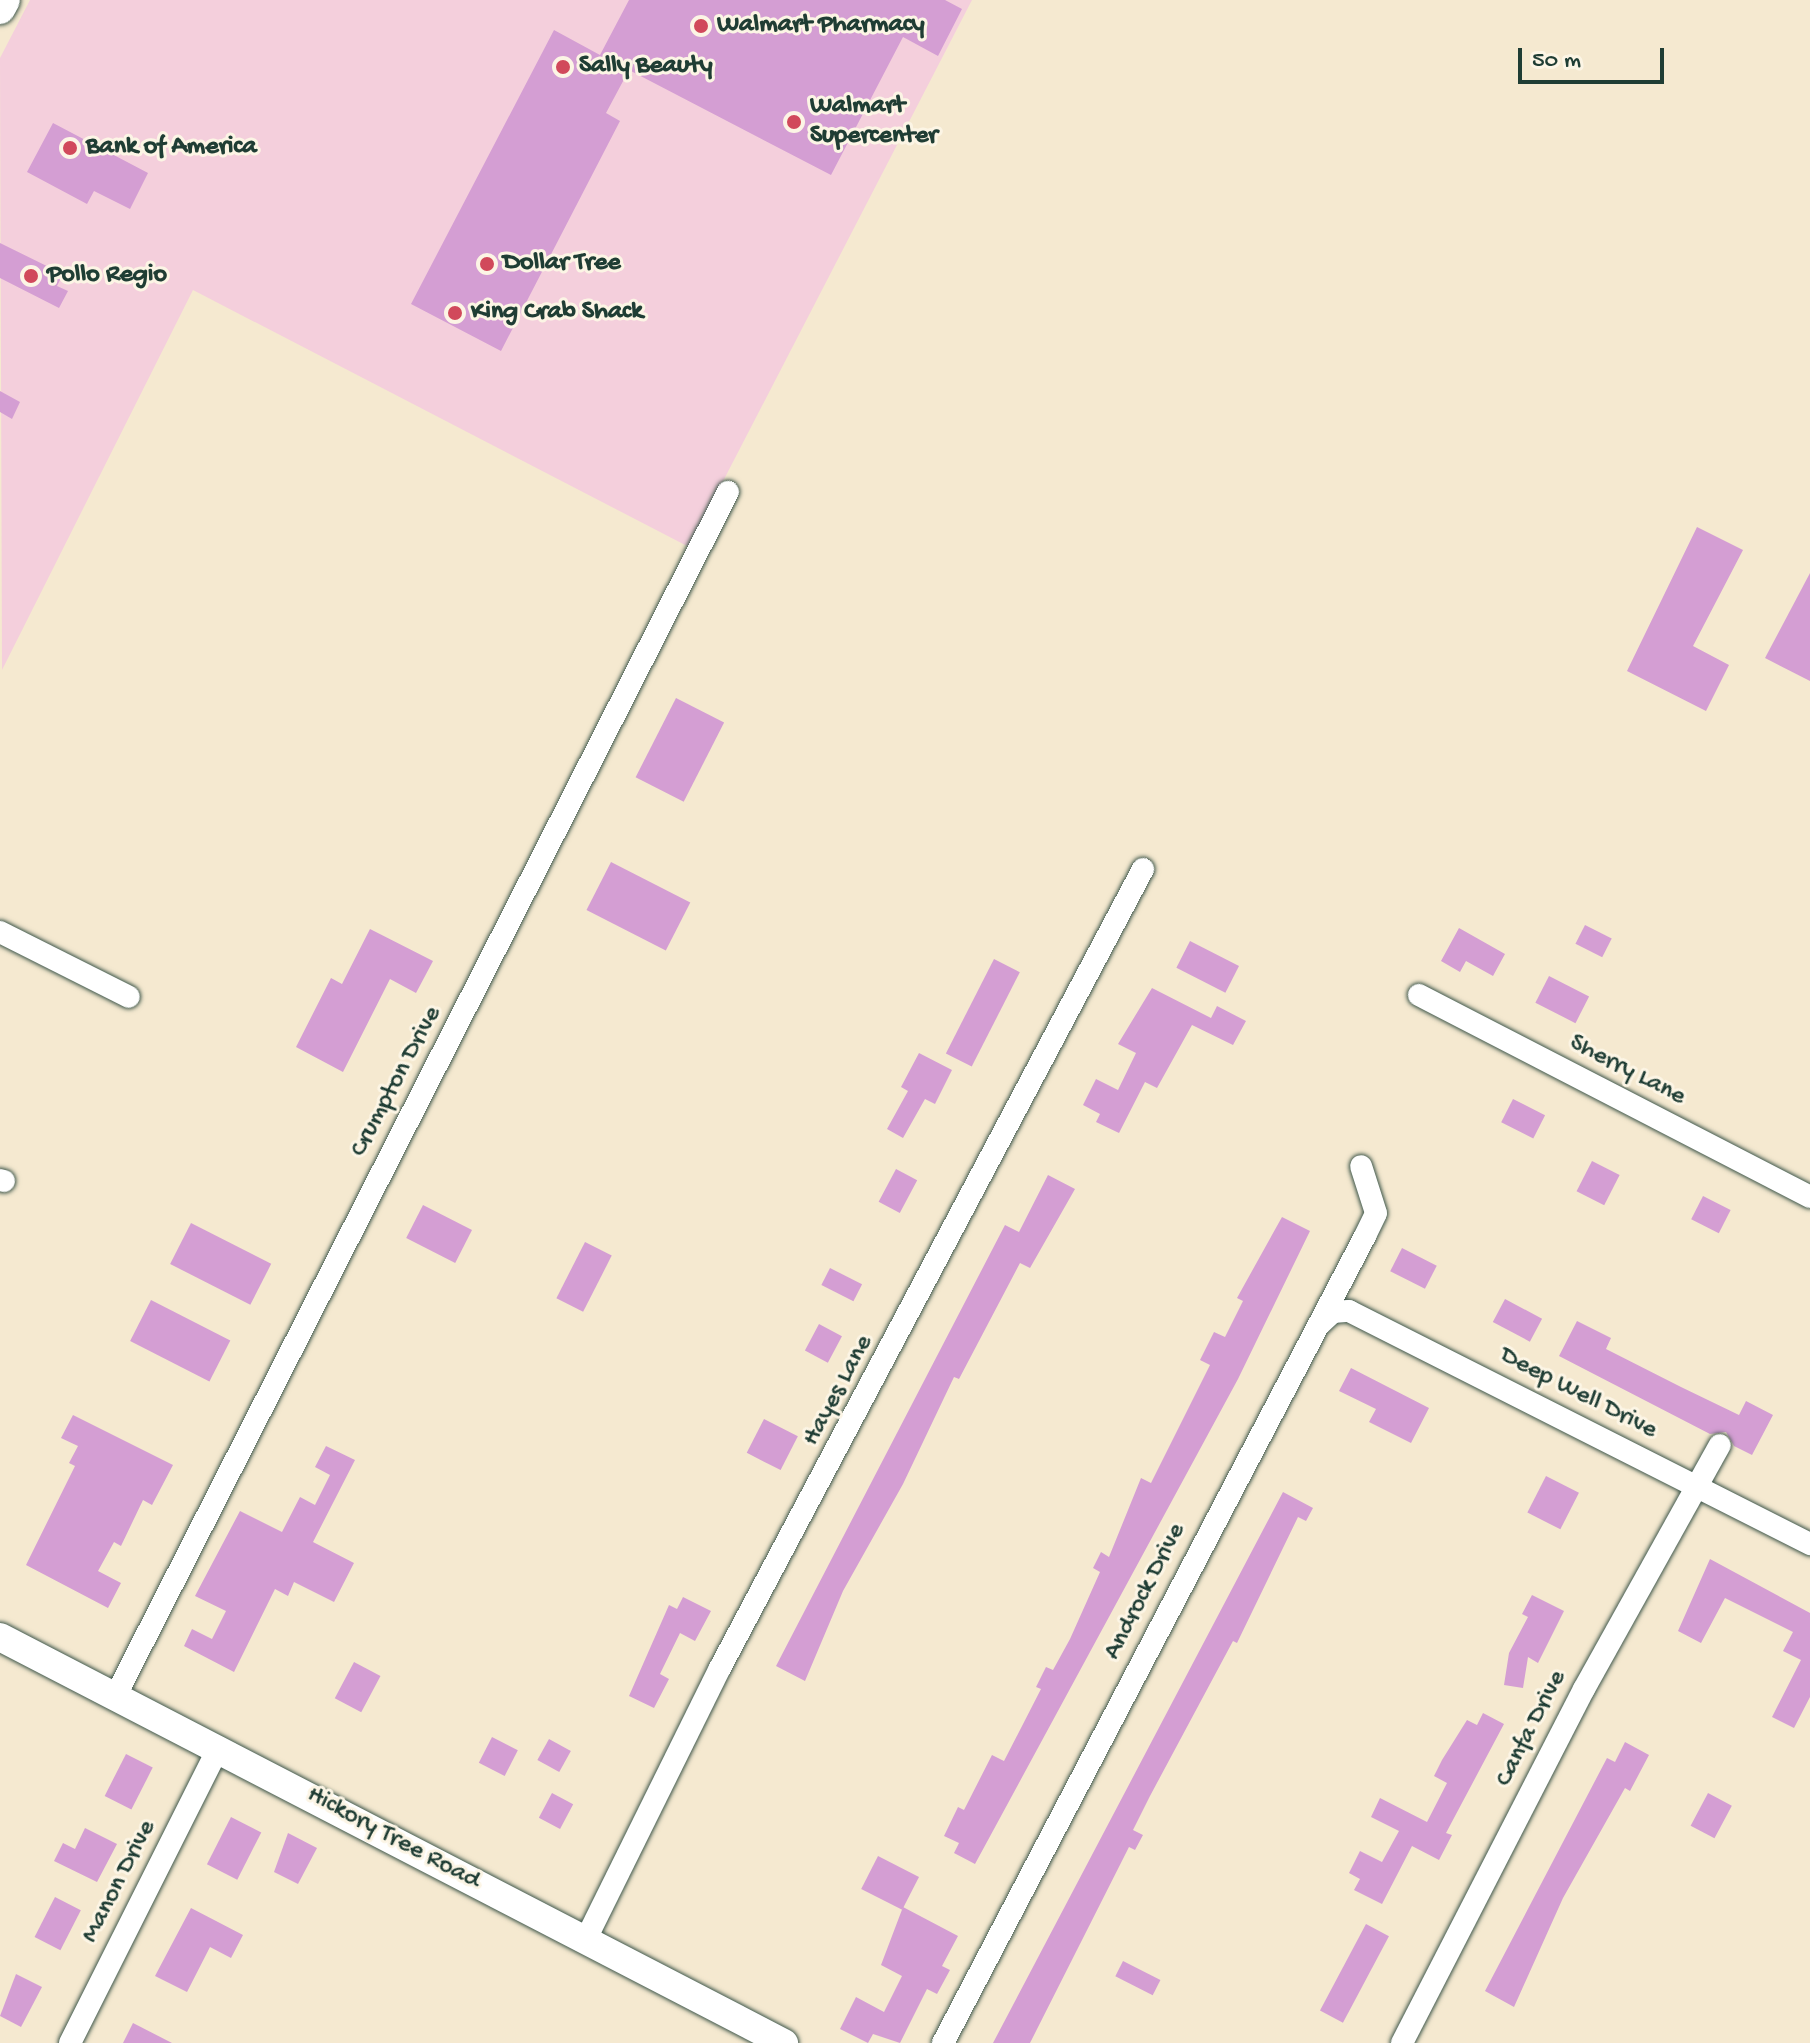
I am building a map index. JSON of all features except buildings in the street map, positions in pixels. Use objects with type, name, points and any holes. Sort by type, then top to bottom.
[{"type":"main road","points":[[0,9],[5,0]]},
{"type":"street","name":"Crumpton Drive","points":[[115,1697],[728,492]]},
{"type":"street","name":"Hayes Lane","points":[[586,1939],[720,1668],[1143,869]]},
{"type":"street","points":[[0,932],[129,997]]},
{"type":"street","name":"Sherry Lane","points":[[1419,995],[1810,1197]]},
{"type":"street","name":"Androck Drive","points":[[943,2043],[1376,1213],[1361,1166]]},
{"type":"street","name":"Deep Well Drive","points":[[1320,1324],[1333,1312],[1349,1311],[1810,1544]]},
{"type":"street","name":"Canfa Drive","points":[[1402,2043],[1696,1485],[1720,1445]]},
{"type":"street","name":"Hickory Tree Road","points":[[0,1637],[219,1747],[784,2043]]},
{"type":"street","name":"Manon Drive","points":[[70,2043],[219,1747]]},
{"type":"shaded area","points":[[30,0],[972,0],[689,547],[193,290],[2,670],[0,58]]},
{"type":"place","name":"Walmart Pharmacy","points":[[701,26]]},
{"type":"place","name":"Sally Beauty","points":[[563,67]]},
{"type":"place","name":"Walmart Supercenter","points":[[794,122]]},
{"type":"place","name":"Bank of America","points":[[70,148]]},
{"type":"place","name":"Dollar Tree","points":[[487,264]]},
{"type":"place","name":"Pollo Regio","points":[[31,276]]},
{"type":"place","name":"King Crab Shack","points":[[455,313]]}]
